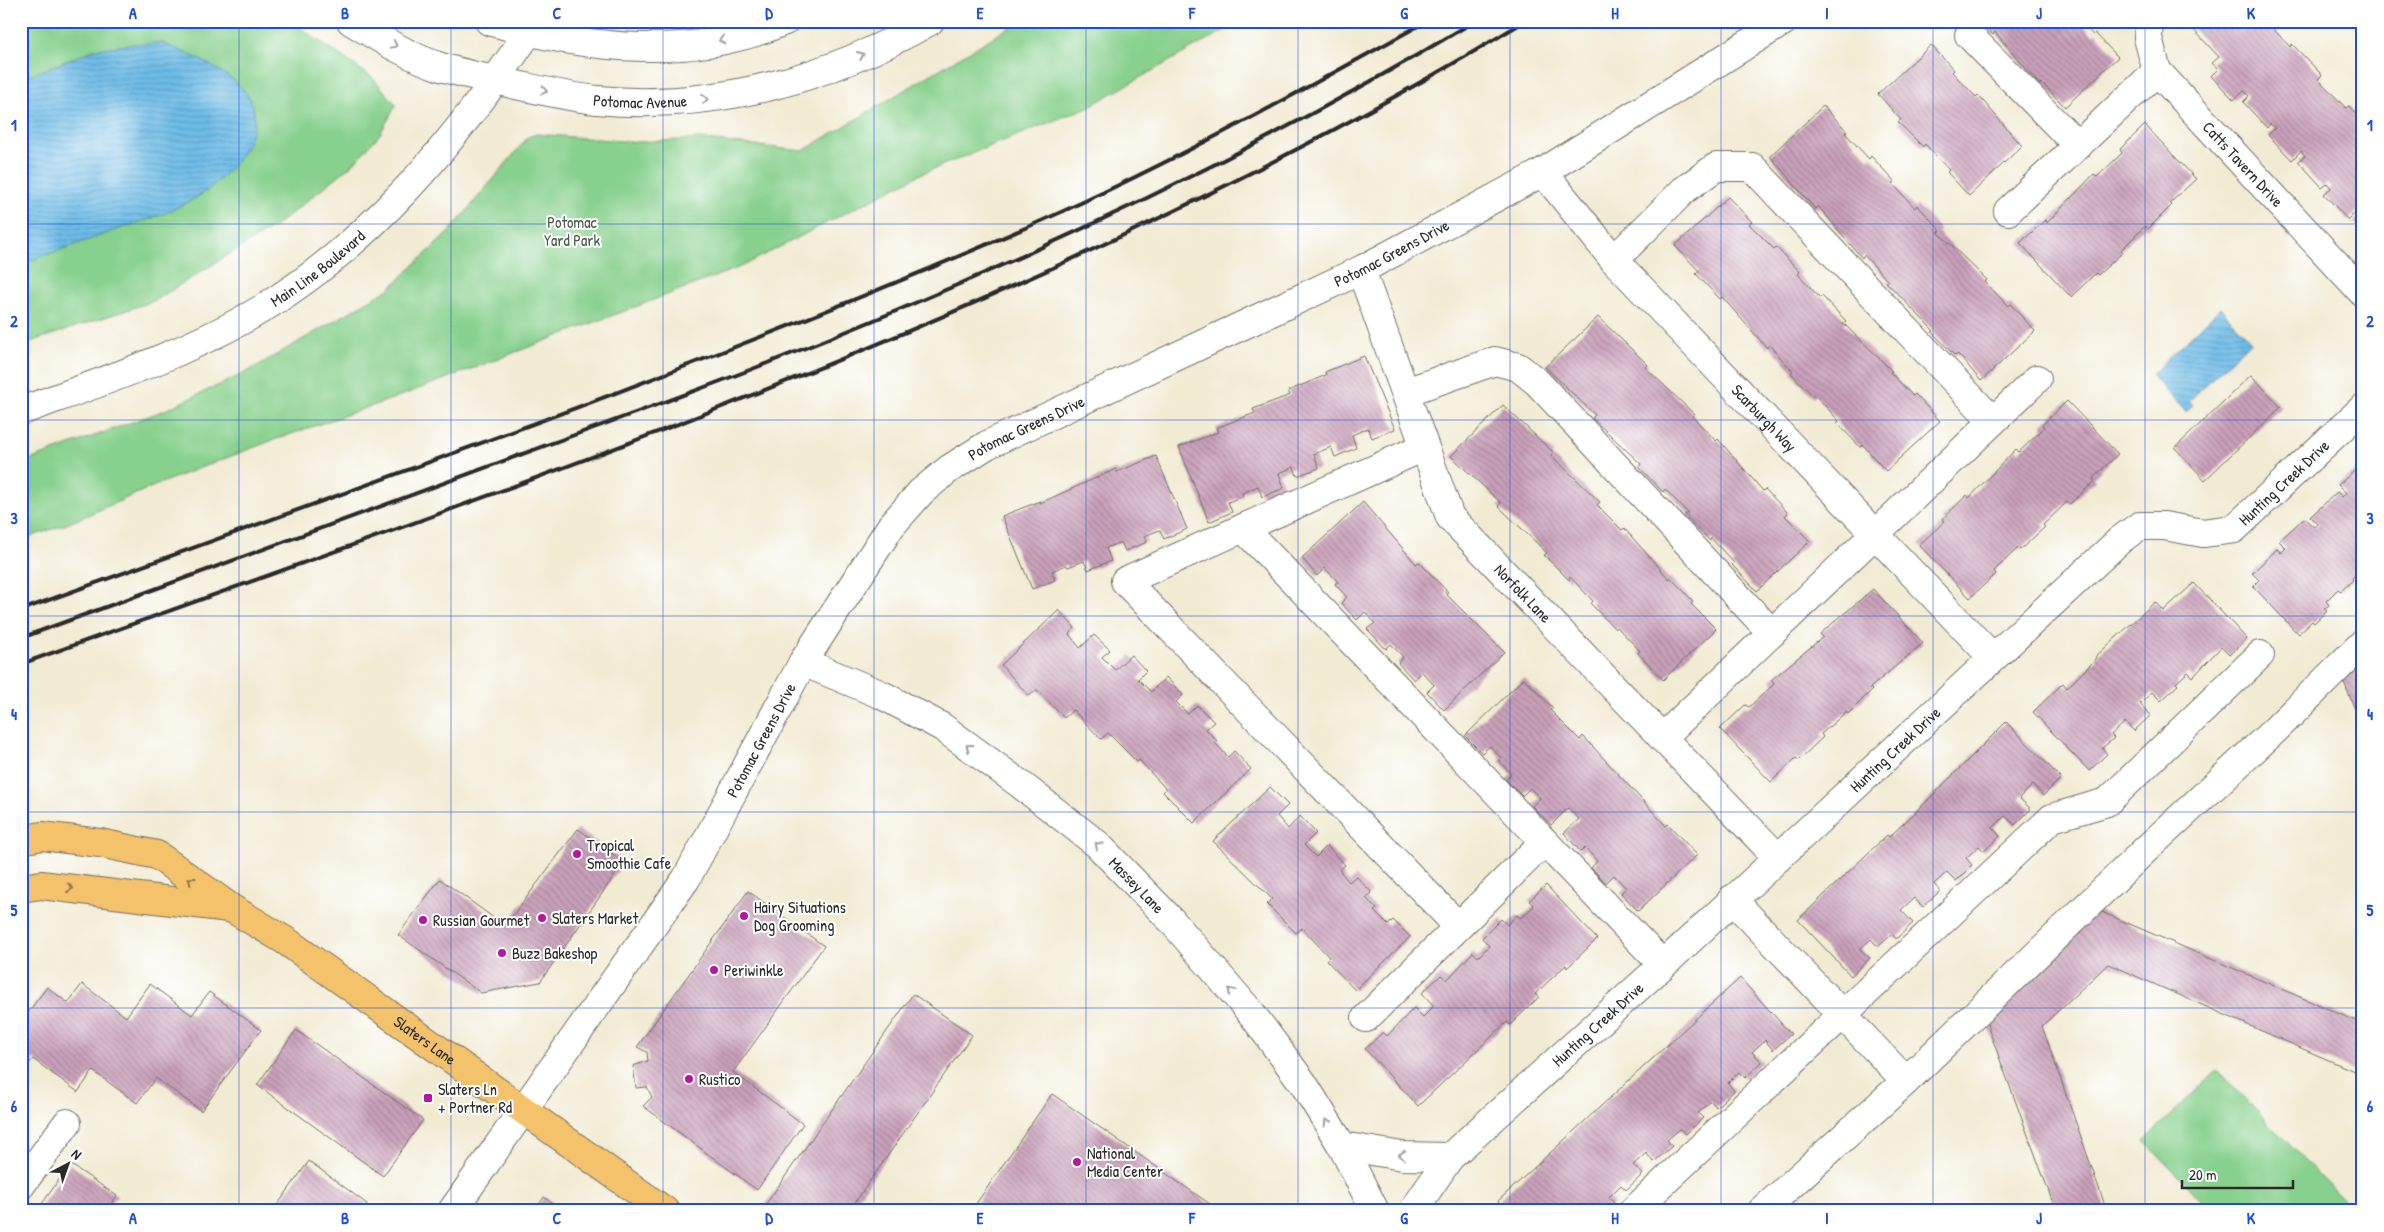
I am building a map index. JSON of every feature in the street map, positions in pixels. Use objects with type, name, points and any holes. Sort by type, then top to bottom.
[{"type":"main road","name":"Slaters Lane","points":[[28,837],[100,843],[157,855],[230,908],[286,941],[664,1211]]},
{"type":"main road","name":"Slaters Lane","points":[[21,888],[41,885],[230,908]]},
{"type":"street","name":"Potomac Avenue","points":[[351,21],[427,62],[496,80],[558,94],[596,100],[677,102],[718,98],[762,88],[841,64],[881,47],[930,21]]},
{"type":"street","points":[[489,21],[533,26],[595,45],[671,47],[739,37],[785,21]]},
{"type":"street","name":"Potomac Greens Drive","points":[[452,1211],[686,879],[803,662],[890,526],[921,492],[949,469],[987,445],[1362,270],[1543,172],[1784,21]]},
{"type":"street","name":"Catts Tavern Drive","points":[[2149,21],[2148,38],[2157,71],[2363,293]]},
{"type":"street","name":"Main Line Boulevard","points":[[21,411],[134,370],[248,317],[296,287],[348,248],[423,174],[496,80],[533,26]]},
{"type":"street","points":[[1969,34],[2078,146]]},
{"type":"street","points":[[2008,211],[2157,71]]},
{"type":"street","points":[[1614,260],[1684,190],[1716,167],[1752,167],[1993,421]]},
{"type":"street","name":"Scarburgh Way","points":[[1543,172],[1614,260],[1992,658]]},
{"type":"street","name":"Norfolk Lane","points":[[1362,270],[1450,517],[1778,858]]},
{"type":"street","points":[[1406,392],[1495,361],[1518,367],[1537,382],[1772,633]]},
{"type":"street","points":[[1662,738],[2037,379]]},
{"type":"street","name":"Hunting Creek Drive","points":[[1413,1211],[1450,1157],[1663,965],[2120,540],[2139,526],[2164,526],[2203,533],[2234,529],[2363,408]]},
{"type":"street","points":[[1424,447],[1125,581],[1458,926]]},
{"type":"street","points":[[1243,528],[1663,965]]},
{"type":"street","points":[[1762,1211],[1906,1081],[2143,852],[2275,730],[2363,643]]},
{"type":"street","points":[[1633,1211],[2052,818],[2106,802],[2260,655]]},
{"type":"street","name":"Massey Lane","points":[[803,662],[882,695],[942,727],[1097,844],[1171,920],[1252,1014],[1303,1083],[1342,1146],[1375,1211]]},
{"type":"street","points":[[1366,1018],[1544,842]]},
{"type":"street","points":[[1732,899],[1906,1081]]},
{"type":"street","points":[[21,1186],[67,1123]]},
{"type":"street","points":[[1342,1146],[1402,1156],[1450,1157]]},
{"type":"green space","points":[[21,21],[290,21],[373,78],[396,105],[380,134],[352,165],[278,224],[154,301],[21,345]]},
{"type":"green space","name":"Potomac Yard Park","points":[[1020,21],[1241,21],[1088,107],[923,173],[743,266],[392,399],[268,442],[161,483],[67,524],[21,540],[21,463],[165,410],[245,373],[389,289],[450,231],[528,137],[536,134],[634,142],[699,139],[803,151]]},
{"type":"green space","points":[[2217,1070],[2354,1211],[2212,1211],[2144,1141]]},
{"type":"water","points":[[162,43],[217,69],[244,90],[252,104],[254,118],[252,133],[246,147],[216,183],[188,202],[160,215],[21,264],[21,79],[96,49],[134,44]]},
{"type":"water","points":[[2220,308],[2251,341],[2189,401],[2193,406],[2186,412],[2151,375]]},
{"type":"building","points":[[1980,21],[2080,21],[2093,35],[2095,33],[2118,57],[2065,107],[2042,83],[2040,85],[1995,32],[1993,35]]},
{"type":"building","points":[[2201,21],[2266,21],[2290,47],[2292,44],[2322,75],[2318,79],[2346,108],[2349,106],[2363,121],[2363,231],[2354,222],[2361,215],[2357,211],[2348,220],[2324,194],[2331,188],[2327,183],[2322,187],[2298,161],[2305,156],[2301,151],[2292,160],[2268,135],[2275,128],[2270,124],[2267,128],[2243,102],[2249,96],[2244,91],[2234,100],[2211,76],[2218,69],[2212,63],[2219,57],[2193,29]]},
{"type":"building","points":[[2352,21],[2363,21],[2363,33]]},
{"type":"building","points":[[1931,45],[1954,70],[1952,72],[1976,97],[1978,95],[2022,146],[1969,196],[1947,172],[1949,170],[1925,144],[1923,147],[1898,122],[1901,120],[1878,94]]},
{"type":"building","points":[[1823,106],[1847,131],[1845,133],[1869,159],[1871,156],[1895,182],[1892,183],[1915,208],[1917,205],[1941,231],[1938,232],[1987,280],[1985,282],[2008,306],[2010,304],[2035,331],[1981,381],[1958,354],[1955,356],[1932,332],[1934,331],[1886,282],[1888,281],[1864,255],[1862,258],[1818,206],[1815,209],[1770,156]]},
{"type":"building","points":[[2145,125],[2196,179],[2170,203],[2172,205],[2148,229],[2145,226],[2121,250],[2123,252],[2098,275],[2096,273],[2071,297],[2020,243],[2045,220],[2047,223],[2094,174],[2097,177],[2122,153],[2120,149]]},
{"type":"building","points":[[1728,197],[1752,222],[1749,224],[1774,249],[1776,247],[1800,272],[1798,274],[1820,298],[1822,296],[1846,321],[1843,323],[1892,371],[1890,372],[1913,396],[1915,394],[1940,421],[1886,471],[1863,445],[1860,447],[1837,423],[1839,421],[1791,373],[1793,371],[1769,345],[1767,348],[1722,297],[1720,299],[1696,274],[1699,271],[1675,246]]},
{"type":"building","points":[[1598,317],[1648,365],[1645,367],[1694,414],[1692,416],[1716,441],[1718,439],[1763,491],[1765,489],[1788,513],[1785,516],[1810,541],[1757,591],[1732,565],[1734,563],[1711,538],[1710,541],[1685,515],[1688,513],[1665,489],[1663,492],[1639,467],[1641,464],[1592,418],[1595,415],[1545,367]]},
{"type":"building","points":[[1364,356],[1395,429],[1372,438],[1368,428],[1352,435],[1356,448],[1335,457],[1331,447],[1314,454],[1319,468],[1297,476],[1294,467],[1279,473],[1284,488],[1262,497],[1258,486],[1242,493],[1243,496],[1228,502],[1232,512],[1209,522],[1179,447],[1218,432],[1216,428],[1255,413],[1253,409],[1290,395],[1288,391],[1326,375],[1325,372]]},
{"type":"building","points":[[2251,375],[2281,407],[2205,480],[2175,448]]},
{"type":"building","points":[[2067,401],[2118,454],[2093,478],[2095,481],[2070,504],[2067,502],[2043,525],[2045,527],[2020,550],[2018,548],[1994,571],[1996,574],[1970,598],[1919,545],[1945,521],[1942,519],[1967,495],[1969,498],[2016,449],[2019,452],[2044,428],[2042,425]]},
{"type":"building","points":[[1503,405],[1554,453],[1551,455],[1600,502],[1597,505],[1622,530],[1624,528],[1669,579],[1670,577],[1693,601],[1691,604],[1716,629],[1663,680],[1638,653],[1640,651],[1591,604],[1593,601],[1570,577],[1569,580],[1544,555],[1547,553],[1498,506],[1501,503],[1451,456]]},
{"type":"building","points":[[1156,456],[1187,529],[1164,539],[1160,530],[1144,536],[1147,542],[1125,551],[1121,542],[1106,548],[1111,561],[1088,570],[1084,561],[1068,567],[1066,565],[1052,571],[1055,580],[1032,589],[1002,516],[1040,501],[1040,503],[1116,469],[1117,472]]},
{"type":"building","points":[[2363,463],[2363,573],[2360,577],[2357,573],[2352,578],[2353,580],[2341,591],[2338,589],[2326,601],[2329,605],[2324,609],[2327,611],[2298,634],[2253,586],[2259,580],[2252,573],[2277,549],[2281,553],[2286,548],[2279,541],[2304,518],[2314,527],[2318,524],[2310,517],[2337,492],[2342,497],[2346,493],[2338,485]]},
{"type":"building","points":[[1363,502],[1416,564],[1419,562],[1448,592],[1445,593],[1504,652],[1444,710],[1427,692],[1434,685],[1422,672],[1414,680],[1398,663],[1403,657],[1391,644],[1386,649],[1367,629],[1375,623],[1365,612],[1357,620],[1341,603],[1347,597],[1335,584],[1338,582],[1325,568],[1317,576],[1302,558]]},
{"type":"building","points":[[2194,583],[2247,639],[2229,655],[2221,647],[2193,677],[2188,672],[2176,683],[2178,685],[2161,701],[2152,692],[2140,704],[2151,715],[2134,731],[2125,722],[2111,735],[2114,738],[2102,748],[2107,754],[2089,771],[2033,712],[2063,683],[2067,688],[2097,658],[2095,657],[2155,602],[2163,611]]},
{"type":"building","points":[[1873,589],[1923,643],[1870,688],[1872,690],[1848,714],[1846,712],[1821,734],[1823,737],[1799,760],[1796,758],[1771,782],[1720,729],[1745,705],[1749,707],[1774,684],[1771,680],[1823,637],[1820,634]]},
{"type":"building","points":[[1059,610],[1075,628],[1069,634],[1080,648],[1094,635],[1110,650],[1102,657],[1115,670],[1131,655],[1146,671],[1138,679],[1151,692],[1166,677],[1183,695],[1176,702],[1188,714],[1197,705],[1214,722],[1206,729],[1217,741],[1215,743],[1228,757],[1234,751],[1251,769],[1194,823],[1163,792],[1166,789],[1139,760],[1137,762],[1108,733],[1101,739],[1073,710],[1064,718],[1037,690],[1029,696],[1001,665]]},
{"type":"building","points":[[2363,658],[2363,729],[2342,677]]},
{"type":"building","points":[[1524,678],[1553,708],[1550,710],[1580,740],[1583,736],[1666,826],[1668,824],[1697,855],[1638,911],[1621,893],[1626,888],[1614,875],[1606,883],[1591,868],[1597,861],[1585,848],[1581,852],[1564,833],[1579,819],[1568,808],[1551,825],[1532,806],[1540,798],[1530,788],[1522,796],[1506,780],[1511,774],[1499,761],[1501,758],[1490,746],[1482,753],[1465,736]]},
{"type":"building","points":[[2006,722],[2061,778],[2043,796],[2033,785],[2019,798],[2031,809],[2015,825],[2005,816],[1993,828],[2000,836],[1984,851],[1979,846],[1966,858],[1972,865],[1956,881],[1947,872],[1934,884],[1940,891],[1923,907],[1914,898],[1901,910],[1913,923],[1896,939],[1892,934],[1878,947],[1871,939],[1860,949],[1870,958],[1851,976],[1798,920],[1887,835],[1889,837],[1919,809]]},
{"type":"building","points":[[1270,787],[1288,805],[1277,816],[1288,829],[1300,816],[1316,833],[1304,845],[1316,857],[1327,846],[1345,865],[1339,870],[1349,882],[1356,876],[1372,893],[1366,898],[1377,909],[1374,911],[1388,925],[1393,920],[1410,937],[1355,990],[1326,960],[1329,957],[1302,928],[1296,933],[1267,904],[1272,899],[1213,841]]},
{"type":"building","points":[[578,829],[624,862],[540,982],[481,993],[398,935],[440,879],[505,926]]},
{"type":"building","points":[[1546,885],[1597,939],[1567,968],[1566,965],[1535,994],[1539,997],[1510,1025],[1507,1022],[1418,1106],[1365,1049],[1383,1032],[1387,1036],[1414,1008],[1423,1017],[1434,1006],[1422,993],[1441,975],[1447,980],[1473,952],[1478,957],[1489,946],[1482,938],[1501,919],[1507,925],[1517,915],[1521,918],[1534,906],[1529,901]]},
{"type":"building","points":[[748,891],[824,946],[733,1072],[803,1124],[757,1190],[643,1106],[652,1097],[647,1087],[636,1088],[633,1066],[648,1061],[647,1052],[637,1047]]},
{"type":"building","points":[[2097,910],[2363,1024],[2363,1075],[2108,964],[2042,1026],[2107,1211],[2056,1211],[1985,1019]]},
{"type":"building","points":[[1740,978],[1791,1034],[1773,1050],[1765,1040],[1752,1052],[1762,1062],[1745,1078],[1739,1072],[1728,1083],[1734,1091],[1716,1107],[1711,1101],[1698,1113],[1703,1118],[1686,1134],[1680,1129],[1667,1140],[1672,1146],[1654,1162],[1646,1153],[1633,1165],[1643,1174],[1626,1190],[1621,1185],[1609,1197],[1614,1203],[1607,1211],[1506,1211],[1498,1201]]},
{"type":"building","points":[[82,984],[126,1017],[150,984],[192,1015],[209,992],[261,1030],[201,1111],[156,1078],[137,1103],[93,1071],[78,1092],[33,1059],[26,1067],[21,1064],[21,1022],[47,987],[68,1003]]},
{"type":"building","points":[[913,994],[972,1035],[849,1211],[761,1211]]},
{"type":"building","points":[[296,1030],[423,1120],[383,1176],[257,1085]]},
{"type":"building","name":"National Media Center","points":[[1052,1094],[1220,1211],[971,1211]]},
{"type":"building","points":[[309,1161],[367,1204],[363,1211],[273,1211]]},
{"type":"building","points":[[70,1164],[117,1196],[110,1205],[119,1211],[37,1211]]},
{"type":"building","points":[[544,1197],[563,1211],[535,1211]]},
{"type":"railway","points":[[21,610],[533,424],[660,376],[914,275],[1039,222],[1138,176],[1283,100],[1427,21]]},
{"type":"railway","points":[[21,638],[706,387],[943,291],[1125,208],[1303,119],[1475,21]]},
{"type":"railway","points":[[21,664],[407,526],[599,454],[790,380],[979,301],[1165,216],[1347,123],[1525,21]]},
{"type":"place","name":"Tropical Smoothie Cafe","points":[[577,854]]},
{"type":"place","name":"Hairy Situations Dog Grooming","points":[[744,916]]},
{"type":"place","name":"Slaters Market","points":[[542,918]]},
{"type":"place","name":"Russian Gourmet","points":[[423,920]]},
{"type":"place","name":"Buzz Bakeshop","points":[[502,953]]},
{"type":"place","name":"Periwinkle","points":[[714,970]]},
{"type":"place","name":"Rustico","points":[[689,1079]]},
{"type":"place","name":"Slaters Ln + Portner Rd","points":[[428,1098]]},
{"type":"place","name":"National Media Center","points":[[1077,1162]]}]
